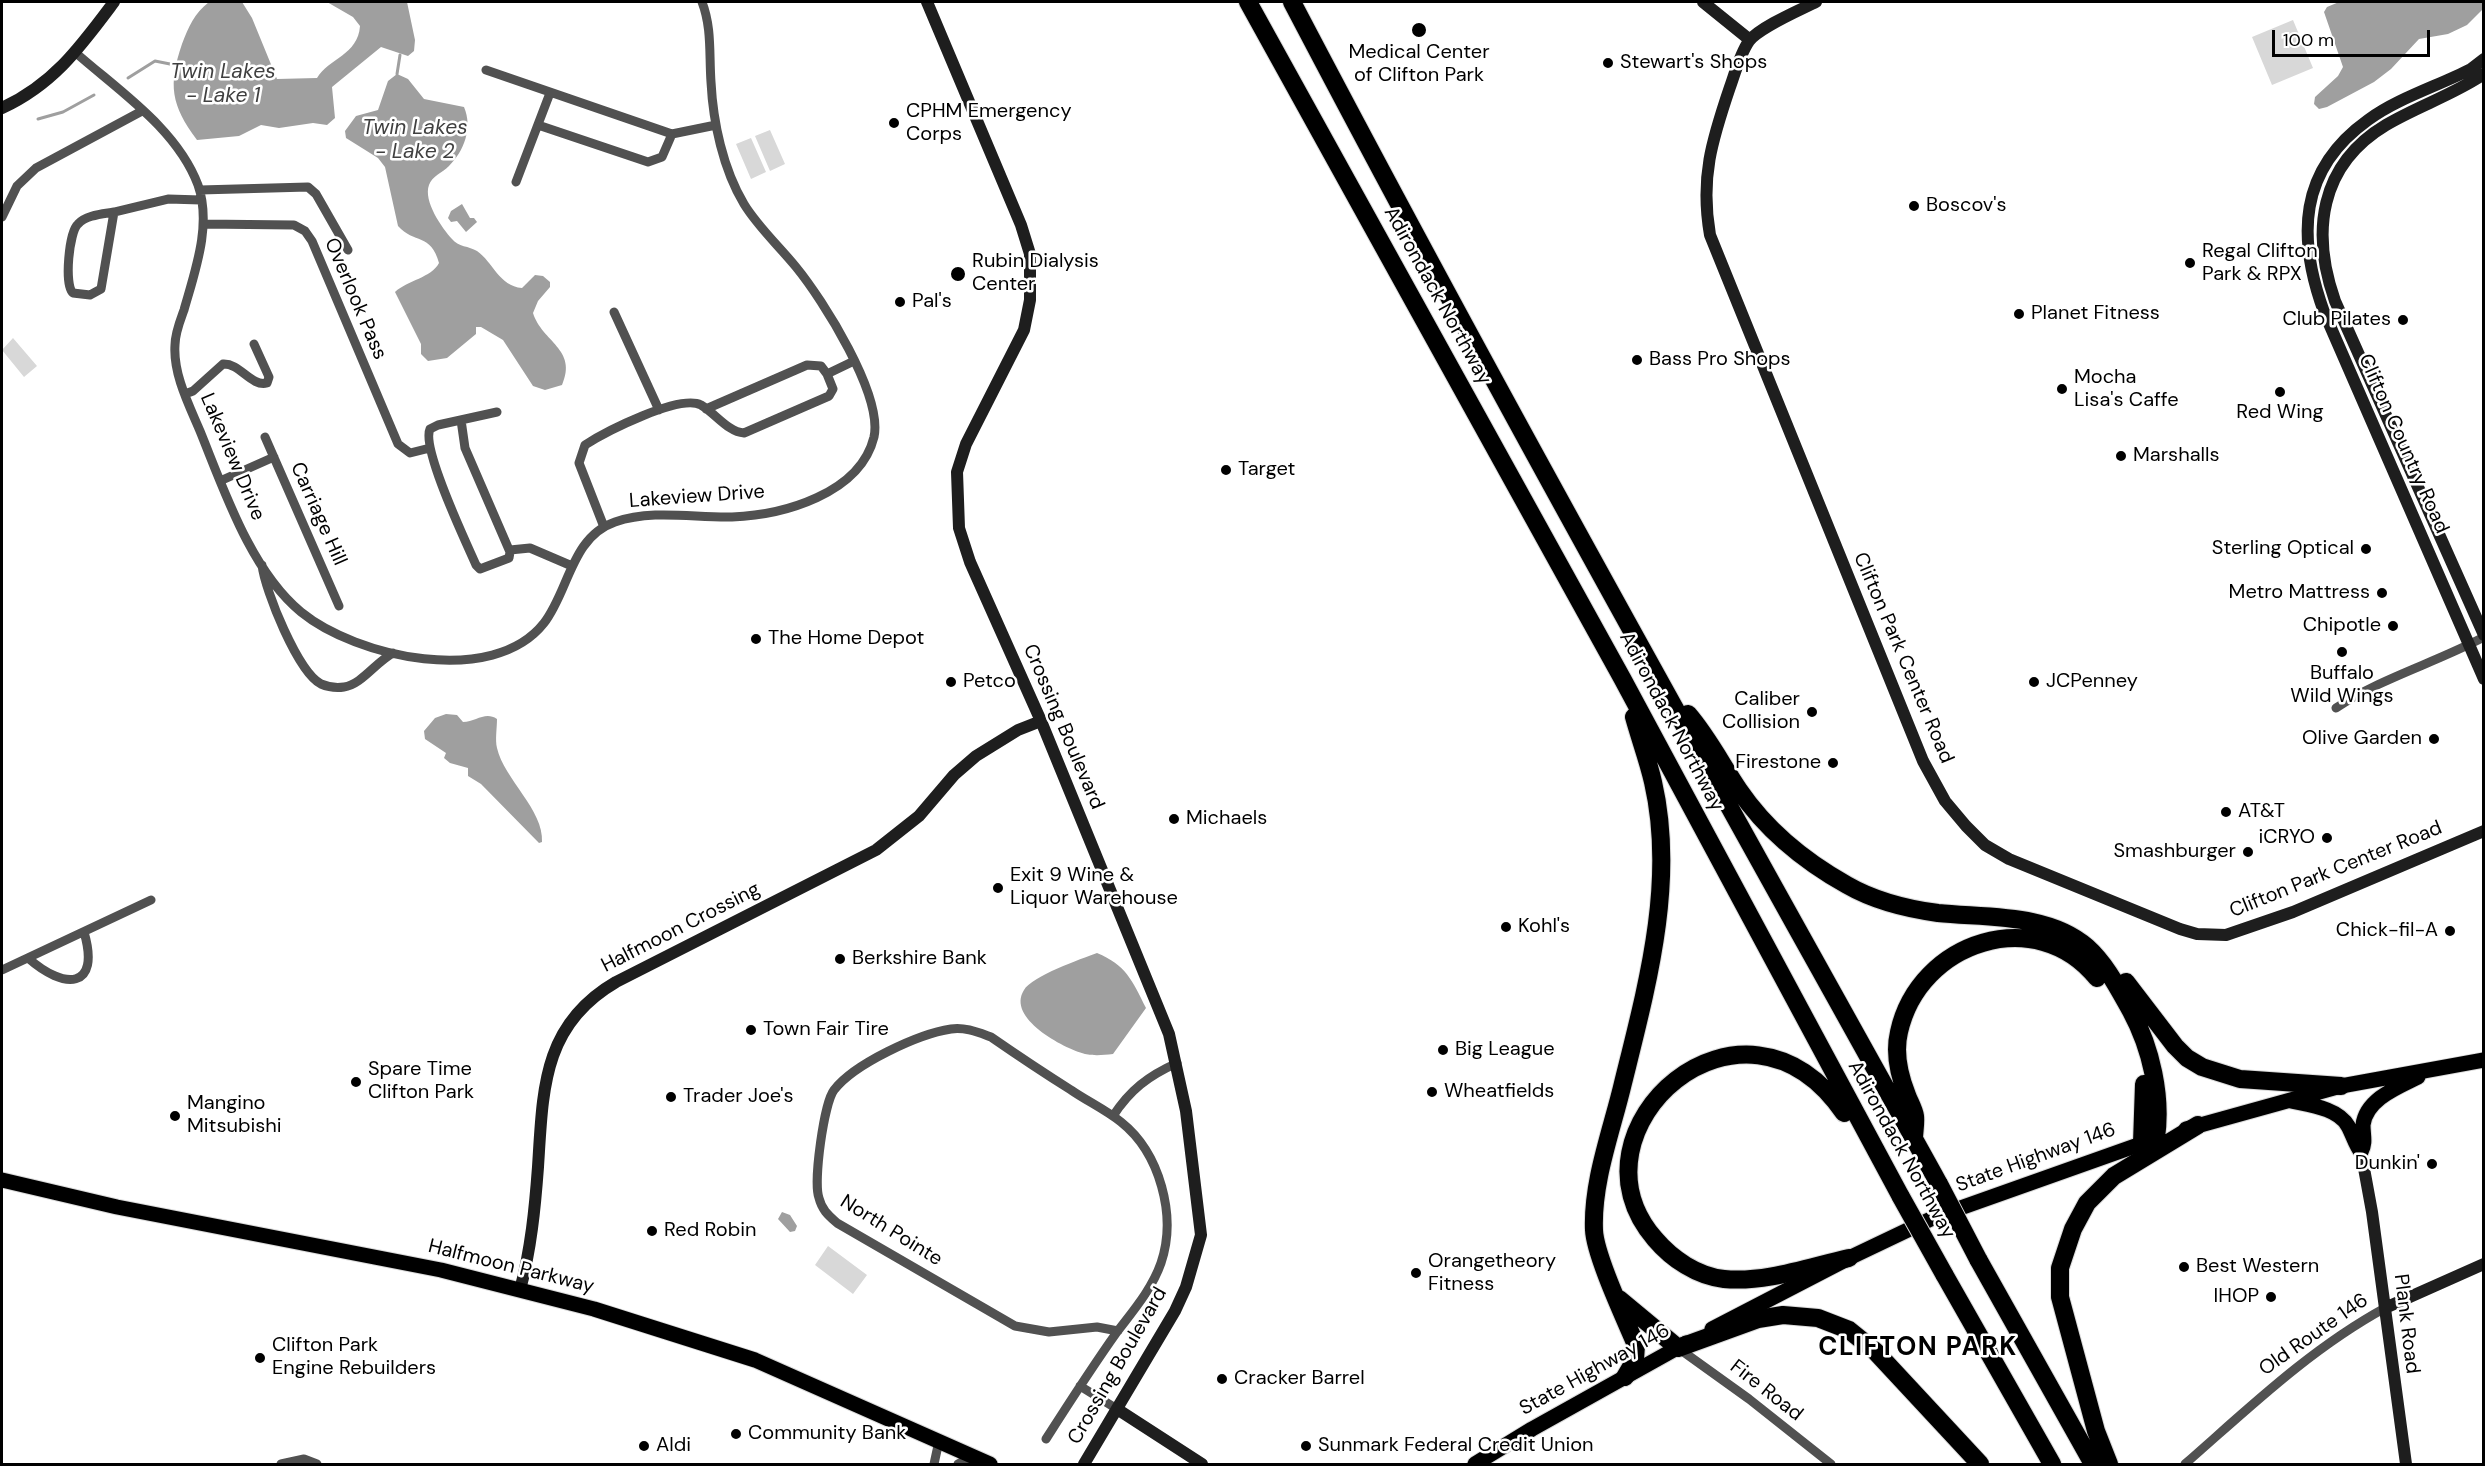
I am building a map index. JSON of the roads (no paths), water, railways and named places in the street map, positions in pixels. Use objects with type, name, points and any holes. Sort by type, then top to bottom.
[{"type":"highway","name":"Adirondack Northway","points":[[1248,2],[1622,678],[1890,1179],[2052,1464]]},
{"type":"highway","name":"Adirondack Northway","points":[[1292,2],[1371,153],[1662,686],[2092,1464]]},
{"type":"highway","points":[[1622,678],[1654,783],[1662,853],[1659,912],[1648,975],[1599,1179],[1595,1210],[1594,1231],[1597,1248],[1636,1345],[1635,1360],[1625,1377]]},
{"type":"highway","points":[[1662,686],[1698,726],[1740,792],[1765,821],[1795,852],[1850,887],[1903,906],[2050,927],[2105,957],[2175,1046],[2202,1067],[2240,1079],[2341,1086]]},
{"type":"highway","points":[[1914,1139],[1915,1115],[1906,1092],[1897,1056],[1898,1034],[1910,1001],[1922,981],[1956,952],[1982,942],[2006,938],[2041,942],[2065,949],[2086,964],[2102,984],[2126,1026],[2142,1069],[2149,1141]]},
{"type":"highway","points":[[2086,947],[2106,968],[2136,1020],[2145,1043],[2158,1107],[2149,1141]]},
{"type":"highway","points":[[1849,1258],[1751,1280],[1722,1279],[1677,1261],[1645,1228],[1630,1191],[1631,1154],[1645,1114],[1659,1094],[1677,1077],[1713,1058],[1754,1054],[1785,1062],[1812,1077],[1836,1101],[1890,1179]]},
{"type":"highway","points":[[2109,1464],[2096,1431],[2060,1297],[2060,1268],[2073,1229],[2087,1203],[2114,1176],[2198,1125]]},
{"type":"highway","points":[[1618,1298],[1678,1347],[1758,1319],[1783,1315],[1818,1318],[1850,1330],[1875,1351],[1980,1464]]},
{"type":"main road","name":"State Highway 146","points":[[1475,1464],[1678,1347],[1849,1258],[1935,1217],[2198,1125],[2341,1086],[2484,1060]]},
{"type":"main road","points":[[2286,1100],[2320,1108],[2340,1117],[2347,1124],[2353,1142],[2361,1152],[2365,1143],[2363,1126],[2370,1107],[2391,1090],[2434,1069]]},
{"type":"main road","name":"Halfmoon Parkway","points":[[2,1180],[117,1207],[441,1270],[594,1309],[755,1360],[990,1464]]},
{"type":"street","points":[[2,108],[42,84],[76,53],[114,2]]},
{"type":"street","name":"Lakeview Drive","points":[[76,53],[165,133],[192,173],[201,195],[203,224],[195,271],[175,338],[178,370],[185,394],[220,481],[261,564],[282,594],[301,612],[343,637],[393,653],[461,660],[484,658],[518,646],[544,623],[583,547],[604,527],[617,521],[659,515],[748,516],[807,501],[831,491],[847,479],[864,459],[874,438],[875,415],[872,401],[854,361],[809,284],[744,204],[732,181],[716,125],[709,26],[702,2]]},
{"type":"street","name":"Crossing Boulevard","points":[[927,2],[1022,225],[1030,254],[1032,284],[1024,330],[966,444],[957,472],[959,528],[970,562],[1041,721],[1142,963],[1169,1034],[1186,1111],[1201,1235],[1179,1303],[1084,1464]]},
{"type":"street","points":[[1703,2],[1750,40],[1779,20],[1816,2]]},
{"type":"street","name":"Clifton Park Center Road","points":[[1750,40],[1730,88],[1706,164],[1704,206],[1710,235],[1923,761],[1945,801],[1966,826],[1985,844],[2046,875],[2180,929],[2212,936],[2243,932],[2484,831]]},
{"type":"street","name":"Clifton Country Road","points":[[2484,60],[2471,69],[2370,118],[2346,138],[2318,180],[2307,212],[2308,257],[2312,279],[2324,312],[2484,679]]},
{"type":"street","points":[[486,70],[672,135],[716,125]]},
{"type":"street","name":"Clifton Country Road","points":[[2484,74],[2453,93],[2385,125],[2365,140],[2348,158],[2333,182],[2324,207],[2321,233],[2325,266],[2335,301],[2484,636]]},
{"type":"street","points":[[516,182],[550,93]]},
{"type":"street","points":[[2,217],[17,186],[36,168],[142,111]]},
{"type":"street","points":[[538,125],[648,162],[662,157],[672,135]]},
{"type":"street","name":"Overlook Pass","points":[[201,195],[308,187],[316,194],[348,250]]},
{"type":"street","points":[[114,212],[101,289],[90,295],[73,293],[67,284],[72,231],[83,220],[114,212],[168,199],[201,195]]},
{"type":"street","name":"Overlook Pass","points":[[203,224],[294,225],[305,231],[312,241],[398,444],[410,453],[430,448]]},
{"type":"street","points":[[614,312],[659,410]]},
{"type":"street","points":[[185,394],[193,391],[223,364],[233,365],[260,383],[267,383],[269,376],[254,344]]},
{"type":"street","points":[[827,374],[854,361]]},
{"type":"street","points":[[604,527],[580,469],[579,458],[582,448],[593,440],[659,410],[691,402],[706,409],[736,431],[744,433],[829,396],[833,389],[821,366],[807,365],[706,409]]},
{"type":"street","points":[[461,420],[465,448],[510,550],[510,556],[507,559],[482,569],[477,566],[430,448],[428,437],[430,429],[461,420],[497,412]]},
{"type":"street","points":[[265,437],[274,457]]},
{"type":"street","name":"Carriage Hill","points":[[220,481],[274,457],[339,606]]},
{"type":"street","points":[[510,550],[530,548],[572,566]]},
{"type":"street","points":[[261,564],[263,579],[275,611],[310,673],[322,684],[338,687],[353,685],[374,664],[393,653]]},
{"type":"street","points":[[2336,708],[2356,695],[2469,645],[2484,636]]},
{"type":"street","name":"Halfmoon Crossing","points":[[520,1290],[528,1261],[535,1208],[546,1073],[556,1046],[580,1009],[595,994],[616,982],[876,850],[919,816],[954,775],[976,756],[1018,730],[1041,721]]},
{"type":"street","points":[[2,970],[151,900]]},
{"type":"street","points":[[28,958],[54,976],[70,980],[77,978],[84,974],[90,962],[84,932]]},
{"type":"street","name":"North Pointe","points":[[1046,1439],[1139,1302],[1161,1265],[1166,1243],[1167,1223],[1161,1185],[1150,1155],[1140,1140],[1113,1116],[991,1037],[967,1028],[950,1029],[909,1042],[868,1063],[841,1081],[832,1093],[822,1137],[816,1182],[824,1212],[837,1223],[998,1318],[1031,1331],[1069,1332],[1097,1327],[1118,1331]]},
{"type":"street","points":[[1113,1116],[1134,1087],[1147,1077],[1177,1063]]},
{"type":"street","name":"Plank Road","points":[[2361,1152],[2406,1464]]},
{"type":"street","name":"Old Route 146","points":[[2185,1464],[2305,1360],[2355,1325],[2385,1308],[2484,1264]]},
{"type":"street","name":"Fire Road","points":[[1678,1347],[1749,1398],[1831,1464]]},
{"type":"street","points":[[1080,1386],[1202,1464]]},
{"type":"street","points":[[934,1464],[939,1441]]},
{"type":"street","points":[[958,1464],[973,1456]]},
{"type":"street","points":[[281,1464],[304,1459],[317,1464]]},
{"type":"water","name":"Twin Lakes - Lake 1","points":[[209,2],[242,2],[252,18],[277,79],[317,78],[354,44],[360,26],[353,17],[327,2],[407,2],[415,40],[414,51],[408,56],[381,47],[332,87],[335,118],[327,125],[313,123],[279,128],[261,125],[239,136],[197,140],[188,128],[177,105],[174,94],[175,71],[187,32],[196,16]]},
{"type":"water","points":[[2339,2],[2483,2],[2484,8],[2467,25],[2448,34],[2419,39],[2391,69],[2374,82],[2319,109],[2314,104],[2315,97],[2338,76],[2343,67],[2324,12],[2327,7]]},
{"type":"water","name":"Twin Lakes - Lake 2","points":[[397,74],[408,79],[424,99],[464,107],[468,123],[466,139],[449,166],[430,182],[428,191],[431,206],[454,242],[477,251],[508,283],[522,288],[535,275],[543,276],[550,282],[550,287],[538,301],[533,313],[537,323],[562,354],[566,373],[562,385],[545,390],[533,386],[503,340],[481,327],[476,327],[476,334],[447,358],[428,361],[421,354],[421,344],[395,292],[431,272],[439,263],[436,254],[427,243],[404,232],[398,226],[385,167],[378,158],[346,138],[345,131],[356,116],[378,110],[388,81]]},
{"type":"water","points":[[462,204],[470,218],[474,218],[477,222],[466,232],[457,221],[451,222],[448,218],[451,211]]},
{"type":"water","points":[[446,714],[457,715],[463,722],[484,716],[497,719],[496,745],[501,760],[537,818],[542,842],[539,843],[481,784],[468,776],[468,768],[450,763],[444,758],[446,753],[425,739],[424,731],[435,718]]},
{"type":"water","points":[[1097,953],[1122,968],[1137,989],[1146,1008],[1113,1054],[1085,1054],[1051,1038],[1030,1021],[1023,1011],[1021,1001],[1024,990],[1037,979],[1057,968]]},
{"type":"water","points":[[782,1212],[790,1215],[797,1226],[795,1231],[790,1232],[778,1219]]},
{"type":"waterway","points":[[397,74],[400,55]]},
{"type":"waterway","points":[[128,78],[155,61],[175,65]]},
{"type":"waterway","points":[[38,119],[63,112],[94,95]]},
{"type":"place","name":"Medical Center of Clifton Park","points":[[1419,30]]},
{"type":"place","name":"Stewart's Shops","points":[[1608,63]]},
{"type":"place","name":"CPHM Emergency Corps","points":[[894,123]]},
{"type":"place","name":"Boscov's","points":[[1914,206]]},
{"type":"place","name":"Regal Clifton Park & RPX","points":[[2190,263]]},
{"type":"place","name":"Rubin Dialysis Center","points":[[958,274]]},
{"type":"place","name":"Pal's","points":[[900,302]]},
{"type":"place","name":"Planet Fitness","points":[[2019,314]]},
{"type":"place","name":"Club Pilates","points":[[2403,320]]},
{"type":"place","name":"Bass Pro Shops","points":[[1637,360]]},
{"type":"place","name":"Mocha Lisa's Caffe","points":[[2062,389]]},
{"type":"place","name":"Red Wing","points":[[2280,392]]},
{"type":"place","name":"Marshalls","points":[[2121,456]]},
{"type":"place","name":"Target","points":[[1226,470]]},
{"type":"place","name":"Sterling Optical","points":[[2366,549]]},
{"type":"place","name":"Metro Mattress","points":[[2382,593]]},
{"type":"place","name":"Chipotle","points":[[2393,626]]},
{"type":"place","name":"The Home Depot","points":[[756,639]]},
{"type":"place","name":"Buffalo Wild Wings","points":[[2342,652]]},
{"type":"place","name":"Petco","points":[[951,682]]},
{"type":"place","name":"JCPenney","points":[[2034,682]]},
{"type":"place","name":"Caliber Collision","points":[[1812,712]]},
{"type":"place","name":"Olive Garden","points":[[2434,739]]},
{"type":"place","name":"Firestone","points":[[1833,763]]},
{"type":"place","name":"AT&T","points":[[2226,812]]},
{"type":"place","name":"Michaels","points":[[1174,819]]},
{"type":"place","name":"iCRYO","points":[[2327,838]]},
{"type":"place","name":"Smashburger","points":[[2248,852]]},
{"type":"place","name":"Exit 9 Wine & Liquor Warehouse","points":[[998,888]]},
{"type":"place","name":"Kohl's","points":[[1506,927]]},
{"type":"place","name":"Chick-fil-A","points":[[2450,931]]},
{"type":"place","name":"Berkshire Bank","points":[[840,959]]},
{"type":"place","name":"Town Fair Tire","points":[[751,1030]]},
{"type":"place","name":"Big League","points":[[1443,1050]]},
{"type":"place","name":"Spare Time Clifton Park","points":[[356,1082]]},
{"type":"place","name":"Wheatfields","points":[[1432,1092]]},
{"type":"place","name":"Trader Joe's","points":[[671,1097]]},
{"type":"place","name":"Mangino Mitsubishi","points":[[175,1116]]},
{"type":"place","name":"Dunkin'","points":[[2432,1164]]},
{"type":"place","name":"Red Robin","points":[[652,1231]]},
{"type":"place","name":"Best Western","points":[[2184,1267]]},
{"type":"place","name":"Orangetheory Fitness","points":[[1416,1273]]},
{"type":"place","name":"IHOP","points":[[2271,1297]]},
{"type":"place","name":"Clifton Park Engine Rebuilders","points":[[260,1358]]},
{"type":"place","name":"Cracker Barrel","points":[[1222,1379]]},
{"type":"place","name":"Community Bank","points":[[736,1434]]},
{"type":"place","name":"Aldi","points":[[644,1446]]},
{"type":"place","name":"Sunmark Federal Credit Union","points":[[1306,1446]]},
{"type":"district","name":"CLIFTON PARK","points":[[1918,1348]]}]
